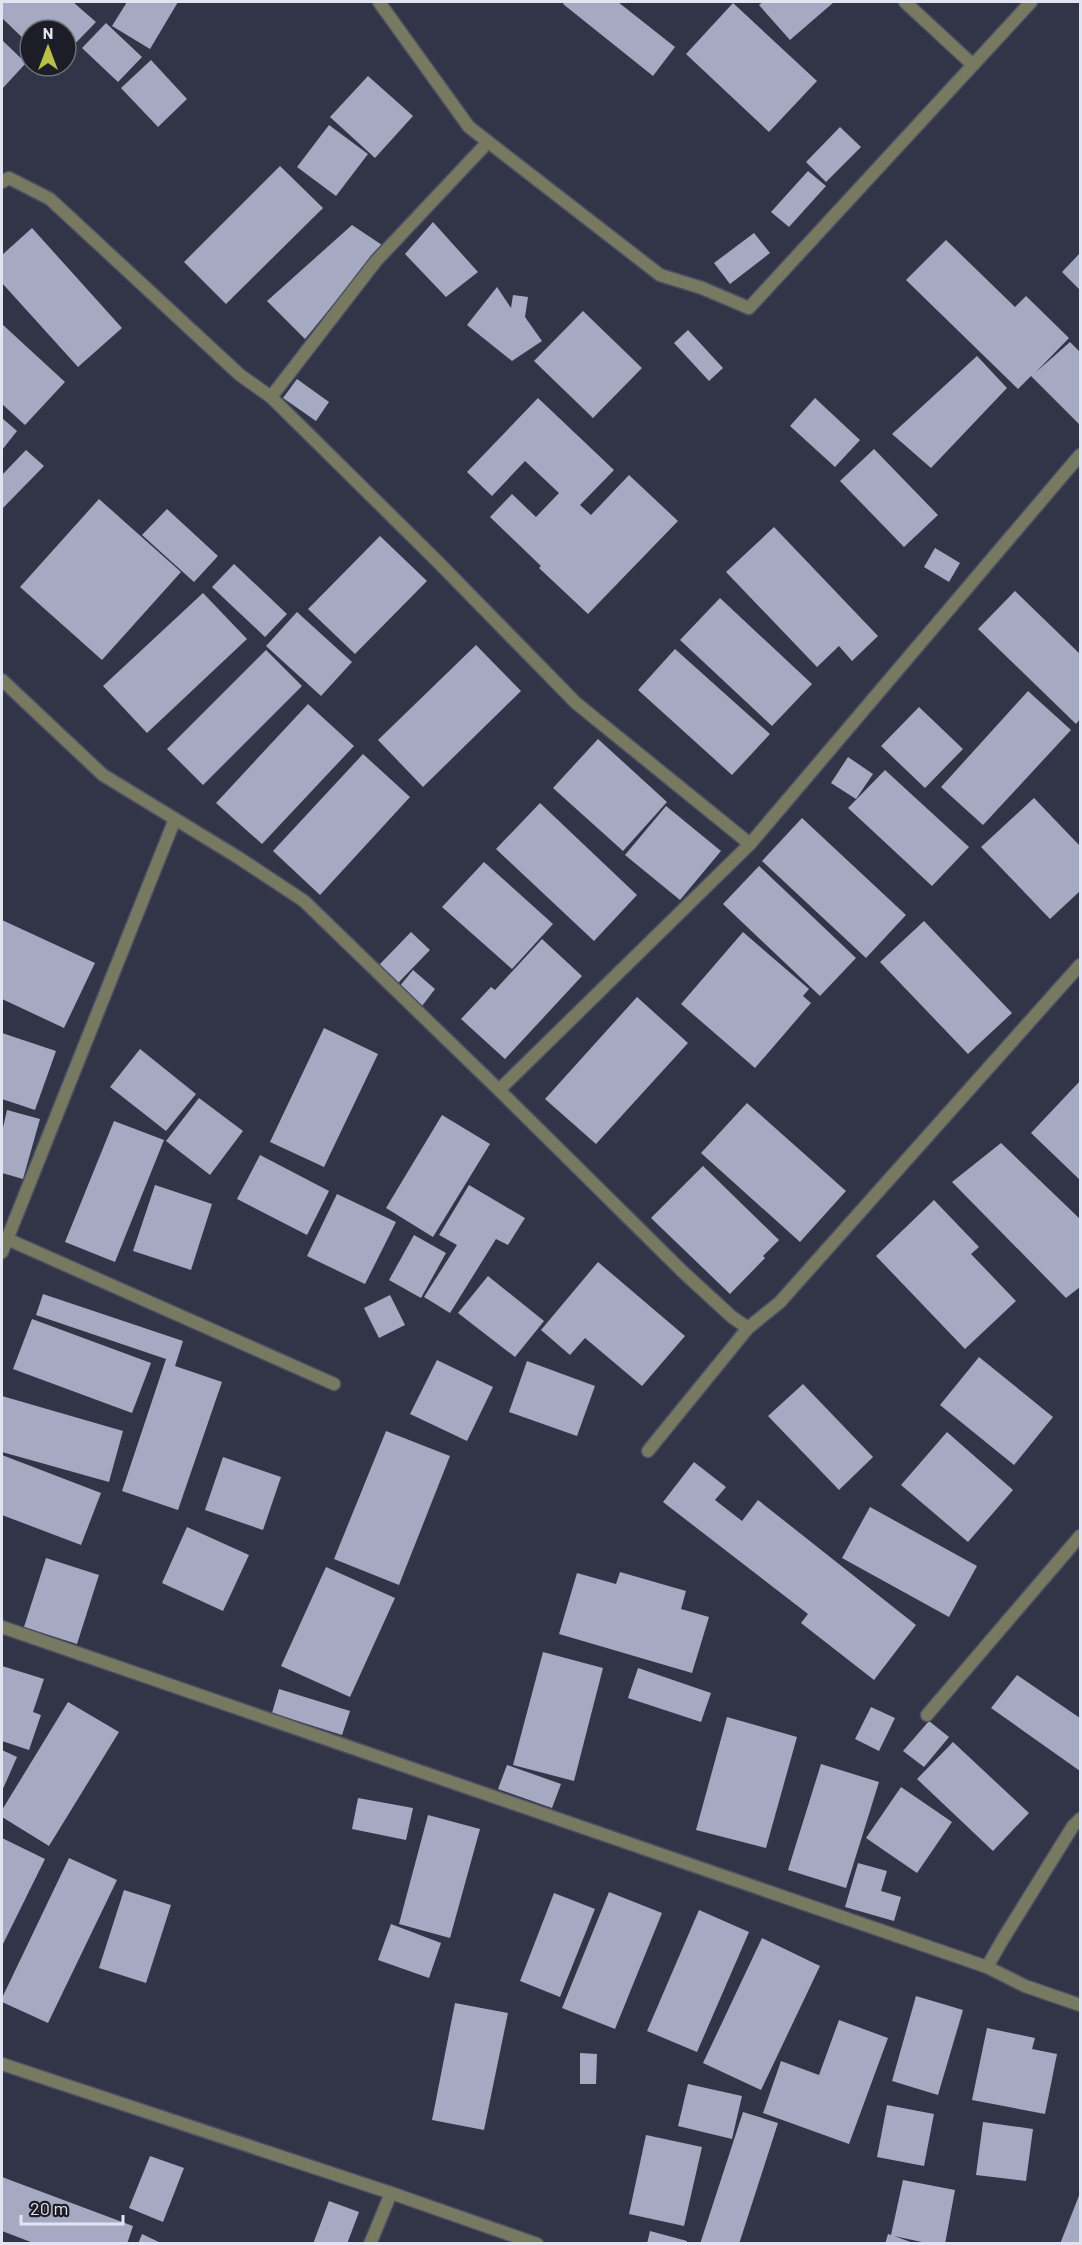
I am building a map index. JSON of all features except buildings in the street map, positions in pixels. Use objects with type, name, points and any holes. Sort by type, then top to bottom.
[{"type":"street","points":[[379,2],[470,127],[488,142],[660,275],[702,288],[749,308],[1031,2]]},
{"type":"street","points":[[905,2],[973,65]]},
{"type":"street","points":[[271,397],[376,261],[488,142]]},
{"type":"street","points":[[2,182],[9,178],[50,199],[240,375],[271,397],[576,703],[750,844]]},
{"type":"street","points":[[499,1090],[750,844],[1080,455]]},
{"type":"street","points":[[2,680],[103,775],[276,881],[304,901],[682,1271],[732,1317],[748,1328]]},
{"type":"street","points":[[2,1252],[175,819]]},
{"type":"street","points":[[648,1451],[748,1328],[780,1302],[1080,965]]},
{"type":"street","points":[[7,1239],[334,1384]]},
{"type":"street","points":[[927,1714],[1080,1536]]},
{"type":"street","points":[[2,1627],[987,1967],[1025,1986],[1080,2006]]},
{"type":"street","points":[[987,1967],[1061,1845],[1080,1819]]},
{"type":"street","points":[[2,2064],[537,2244]]},
{"type":"street","points":[[370,2244],[391,2193]]}]
